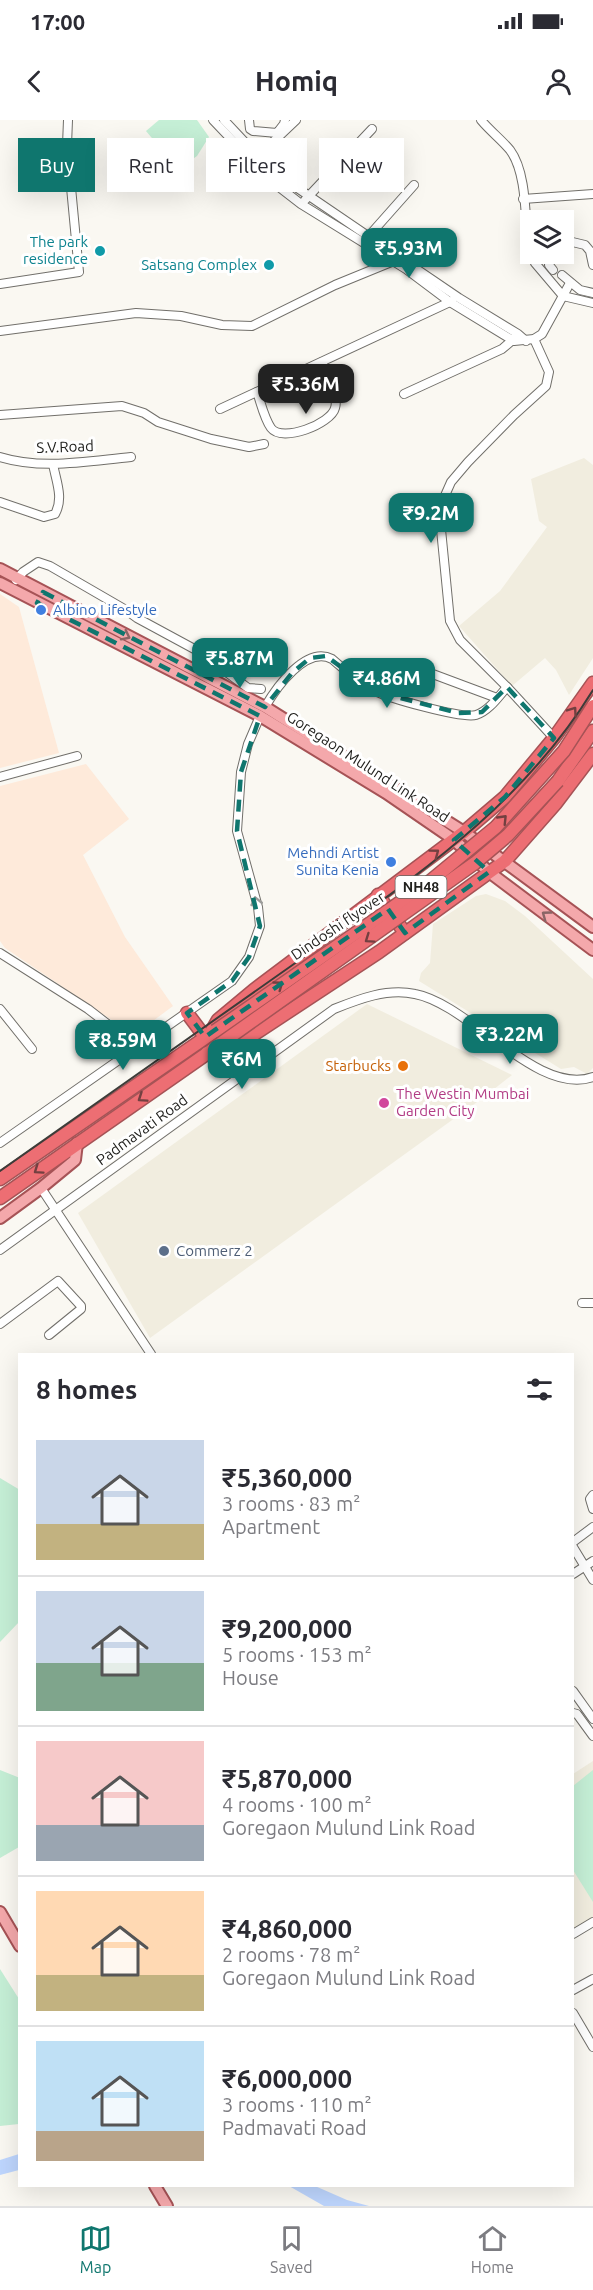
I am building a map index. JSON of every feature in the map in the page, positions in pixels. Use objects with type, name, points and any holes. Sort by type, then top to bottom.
[{"type":"highway","points":[[187,1013],[210,1034],[218,1020],[254,990],[459,836],[505,797],[554,738],[593,683]]},
{"type":"highway","name":"Dindoshi flyover","points":[[210,1034],[286,979],[428,883],[488,834],[517,806],[564,751],[593,706]]},
{"type":"highway","name":"Dindoshi flyover","points":[[210,1051],[475,863],[508,835],[558,781],[593,731]]},
{"type":"highway","points":[[210,1051],[224,1054],[405,933],[505,861],[556,803],[593,754]]},
{"type":"highway","points":[[378,895],[405,933]]},
{"type":"highway","name":"NH48","points":[[0,1179],[210,1034]]},
{"type":"highway","name":"NH48","points":[[0,1198],[210,1051]]},
{"type":"main road","name":"Goregaon Mulund Link Road","points":[[0,569],[16,580],[43,592],[263,711],[386,793],[459,836],[489,873],[593,950]]},
{"type":"main road","name":"Goregaon Mulund Link Road","points":[[0,583],[263,711]]},
{"type":"main road","points":[[37,603],[43,592]]},
{"type":"main road","points":[[459,836],[505,861],[593,927]]},
{"type":"main road","points":[[0,1218],[75,1160],[77,1143]]},
{"type":"main road","points":[[0,1912],[18,1943]]},
{"type":"main road","points":[[156,2187],[167,2206]]},
{"type":"street","points":[[0,284],[79,272],[67,145],[68,120]]},
{"type":"street","points":[[224,120],[239,138]]},
{"type":"street","points":[[249,120],[250,129],[256,133],[277,133],[285,124],[285,120]]},
{"type":"street","points":[[277,138],[296,120]]},
{"type":"street","points":[[481,120],[517,162],[525,210]]},
{"type":"street","points":[[216,121],[234,138]]},
{"type":"street","points":[[301,204],[372,129]]},
{"type":"street","points":[[363,243],[414,185]]},
{"type":"street","points":[[286,192],[392,261],[450,302],[516,337],[530,340],[542,334],[570,283]]},
{"type":"street","points":[[303,192],[516,337]]},
{"type":"street","points":[[523,199],[593,194]]},
{"type":"street","points":[[574,242],[585,245],[590,251],[593,265]]},
{"type":"street","points":[[0,331],[136,313],[181,315],[222,325],[252,326],[335,285],[401,258]]},
{"type":"street","points":[[536,264],[563,296],[593,303]]},
{"type":"street","points":[[549,264],[553,270]]},
{"type":"street","points":[[562,275],[580,290],[593,293]]},
{"type":"street","points":[[220,409],[459,298]]},
{"type":"street","points":[[404,394],[502,350],[516,337]]},
{"type":"street","points":[[530,340],[549,372],[546,386],[468,462],[451,482],[439,509],[450,621],[460,640],[554,738]]},
{"type":"street","points":[[257,392],[271,428],[279,434],[292,433],[314,426],[328,418],[335,410],[336,400],[322,362]]},
{"type":"street","points":[[0,415],[122,405],[144,413],[158,422],[212,439],[249,447],[264,444]]},
{"type":"street","name":"S.V.Road","points":[[0,457],[53,464],[131,457]]},
{"type":"street","points":[[0,502],[44,517],[55,514],[60,505],[53,464]]},
{"type":"street","points":[[16,580],[38,562],[50,566],[198,651],[248,688],[261,689]]},
{"type":"street","points":[[0,1143],[232,981],[249,957],[260,926],[258,907],[237,831],[241,772],[249,744],[273,693],[309,658],[317,655],[332,659],[374,691],[417,704],[474,716],[482,712],[507,687]]},
{"type":"street","points":[[414,667],[497,698]]},
{"type":"street","points":[[0,777],[77,756]]},
{"type":"street","points":[[0,953],[88,1009],[136,1046]]},
{"type":"street","name":"Padmavati Road","points":[[0,1250],[334,1009],[364,998],[391,993],[415,994],[440,1004],[542,1070],[568,1081],[593,1077]]},
{"type":"street","points":[[0,1009],[32,1049]]},
{"type":"street","points":[[41,1188],[150,1353]]},
{"type":"street","points":[[0,1324],[58,1281],[81,1306],[81,1310],[49,1335]]},
{"type":"street","points":[[582,1303],[593,1302]]},
{"type":"street","points":[[593,1495],[590,1501],[593,1509]]},
{"type":"street","points":[[574,1541],[593,1527]]},
{"type":"street","points":[[574,1549],[593,1580]]},
{"type":"street","points":[[574,1572],[593,1561]]},
{"type":"street","points":[[574,1692],[593,1719]]},
{"type":"street","points":[[574,1713],[577,1714],[593,1736]]},
{"type":"street","points":[[574,1933],[593,1922]]},
{"type":"street","points":[[574,1989],[593,1979]]},
{"type":"street","points":[[574,2015],[593,2046]]},
{"type":"highlighted area","points":[[43,592],[265,707],[292,673],[310,658],[326,656],[374,691],[458,713],[482,712],[507,687],[554,738],[505,797],[454,840],[489,872],[405,933],[388,909],[205,1037],[187,1013],[232,981],[249,957],[260,926],[237,831],[241,772],[260,716],[37,603]]},
{"type":"shaded area","points":[[584,458],[593,465],[593,658],[569,695],[556,670],[545,658],[512,686],[459,626],[500,591],[547,527],[539,521],[531,479]]},
{"type":"shaded area","points":[[0,594],[19,607],[59,753],[0,768]]},
{"type":"shaded area","points":[[86,764],[129,819],[83,855],[125,937],[173,1006],[134,1035],[5,948],[0,941],[0,786]]},
{"type":"shaded area","points":[[486,894],[505,901],[525,916],[593,979],[593,1068],[587,1074],[574,1067],[561,1069],[419,981],[421,973],[430,963],[433,924],[476,896]]},
{"type":"shaded area","points":[[367,1004],[512,1075],[150,1338],[78,1213]]},
{"type":"shaded area","points":[[593,1761],[593,1919],[574,1931],[574,1773]]},
{"type":"green space","points":[[159,120],[197,120],[209,137],[206,138],[206,142],[194,158],[194,138],[152,138],[146,131]]},
{"type":"green space","points":[[0,1478],[18,1489],[18,1623],[0,1642]]},
{"type":"green space","points":[[0,1770],[18,1777],[18,1848],[0,1858]]},
{"type":"green space","points":[[593,1770],[593,1902],[574,1872],[574,1785]]},
{"type":"green space","points":[[0,1969],[18,1997],[18,2124],[0,2126]]},
{"type":"water","points":[[18,2154],[18,2170],[0,2175],[0,2160]]},
{"type":"water","points":[[291,2187],[317,2187],[347,2200],[369,2206],[324,2206]]},
{"type":"railway","points":[[0,1171],[383,900],[460,840],[532,771],[564,733],[593,690]]},
{"type":"place","name":"The park residence","points":[[100,251]]},
{"type":"place","name":"Satsang Complex","points":[[269,265]]},
{"type":"place","name":"Albino Lifestyle","points":[[41,610]]},
{"type":"place","name":"Mehndi Artist Sunita Kenia","points":[[391,862]]},
{"type":"place","name":"Starbucks","points":[[403,1066]]},
{"type":"place","name":"The Westin Mumbai Garden City","points":[[384,1103]]},
{"type":"place","name":"Commerz 2","points":[[164,1251]]}]
